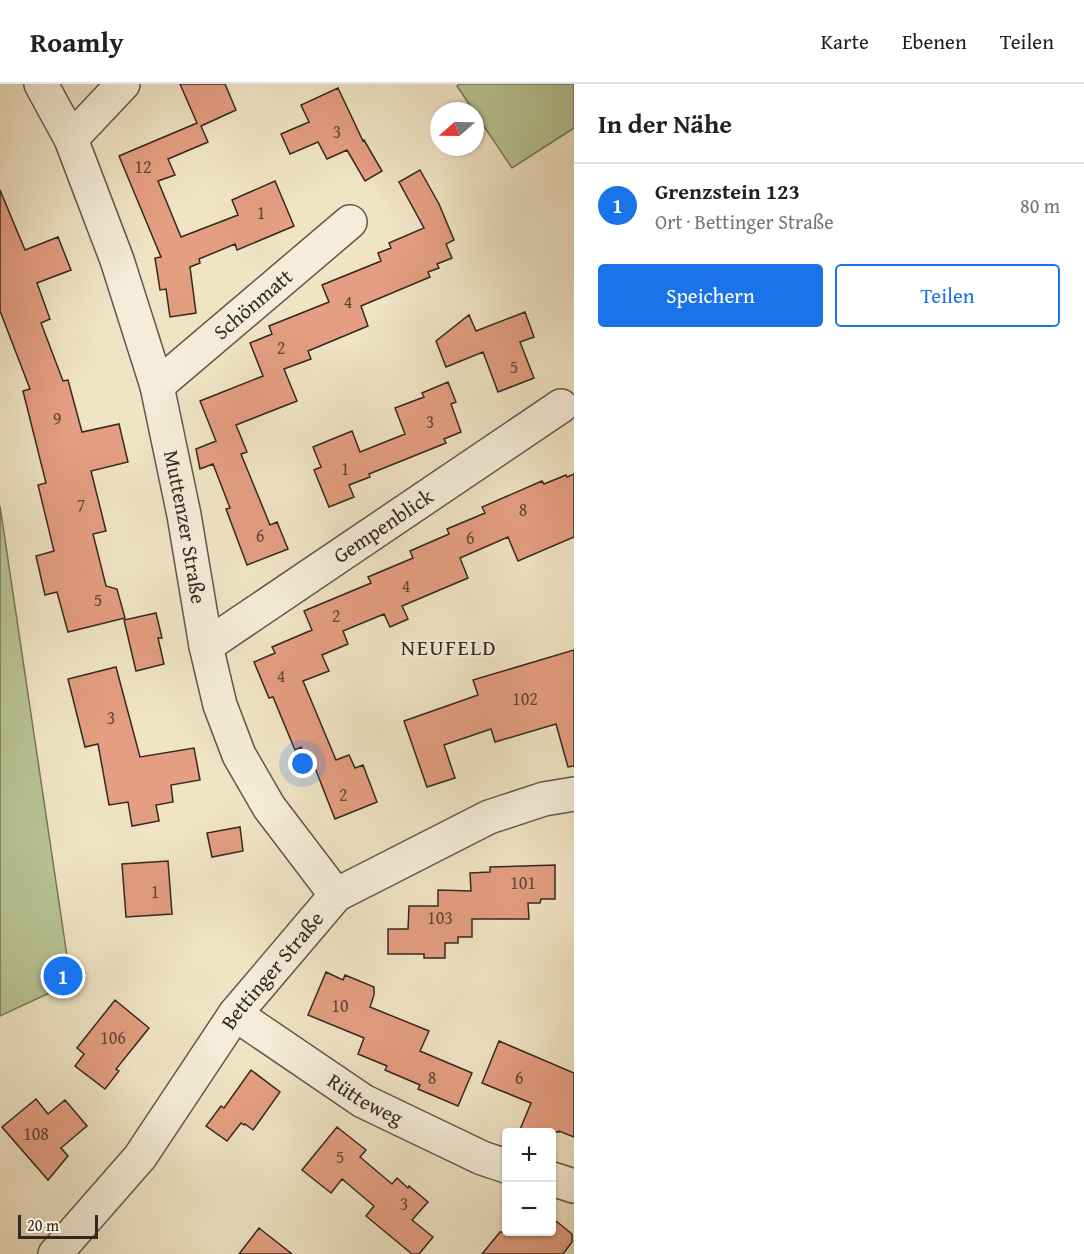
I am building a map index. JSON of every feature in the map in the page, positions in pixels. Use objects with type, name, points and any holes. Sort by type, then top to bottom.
[{"type":"street","name":"Muttenzer Straße","points":[[41,84],[70,139],[117,261],[157,386],[184,515],[206,646],[220,705],[239,755],[269,807],[336,895]]},
{"type":"street","points":[[70,139],[123,84]]},
{"type":"street","name":"Schönmatt","points":[[157,386],[351,222]]},
{"type":"street","name":"Gempenblick","points":[[206,646],[561,406]]},
{"type":"street","name":"Bettinger Straße","points":[[55,1254],[140,1157],[235,1014],[336,895],[489,817],[544,799],[574,794]]},
{"type":"street","name":"Rütteweg","points":[[235,1014],[363,1101],[483,1158],[502,1164]]},
{"type":"street","points":[[556,1180],[574,1186]]},
{"type":"green space","points":[[459,84],[574,84],[574,128],[512,168],[484,126],[484,102],[468,102],[457,86]]},
{"type":"green space","points":[[0,506],[71,983],[0,1016]]},
{"type":"building","points":[[180,84],[225,84],[236,110],[201,126],[208,142],[168,159],[175,175],[158,181],[181,237],[238,215],[232,200],[275,181],[294,226],[237,250],[235,244],[199,259],[200,263],[190,267],[196,313],[170,317],[166,289],[160,290],[155,258],[161,257],[119,156],[197,123]]},
{"type":"building","points":[[338,88],[363,141],[382,171],[365,181],[347,150],[327,159],[318,142],[290,154],[281,134],[309,122],[301,105]]},
{"type":"building","points":[[420,170],[439,204],[454,240],[446,244],[452,258],[437,264],[439,268],[428,272],[430,277],[361,306],[368,326],[308,351],[311,359],[284,369],[297,401],[236,425],[247,452],[241,454],[270,525],[277,522],[288,549],[247,565],[226,509],[230,508],[213,464],[200,469],[196,449],[216,441],[200,401],[263,376],[250,343],[272,334],[269,326],[329,302],[322,285],[381,261],[378,253],[391,248],[389,243],[424,228],[399,182]]},
{"type":"building","points":[[0,190],[25,250],[58,237],[71,270],[37,283],[50,319],[41,323],[63,381],[68,380],[82,432],[119,424],[128,462],[91,471],[106,531],[93,534],[106,586],[117,589],[125,618],[68,632],[57,592],[45,595],[36,556],[54,551],[38,485],[46,483],[23,391],[30,389],[0,311]]},
{"type":"building","points":[[525,312],[534,337],[520,342],[534,378],[498,392],[483,352],[446,367],[436,341],[469,315],[476,331]]},
{"type":"building","points":[[448,382],[456,402],[451,404],[461,432],[444,439],[446,443],[369,474],[370,477],[349,485],[354,497],[329,507],[314,470],[321,467],[313,447],[352,431],[360,452],[405,434],[395,408],[424,397],[422,393]]},
{"type":"building","points":[[574,474],[574,537],[518,561],[508,537],[460,558],[468,578],[402,606],[408,619],[390,627],[384,614],[343,631],[348,644],[322,655],[329,671],[303,681],[336,760],[349,755],[355,768],[363,765],[377,802],[335,819],[315,768],[309,770],[301,747],[295,750],[273,697],[269,698],[254,662],[275,653],[272,647],[312,630],[304,611],[371,583],[368,577],[413,558],[410,551],[449,534],[447,529],[485,513],[482,507],[542,481],[544,484]]},
{"type":"building","points":[[156,613],[162,638],[158,638],[164,664],[136,671],[124,620]]},
{"type":"building","points":[[574,650],[574,766],[568,767],[556,724],[495,742],[491,729],[444,745],[455,778],[427,787],[404,721],[478,695],[473,680]]},
{"type":"building","points":[[116,667],[140,757],[194,748],[200,780],[171,785],[173,802],[156,805],[159,821],[132,826],[128,802],[109,805],[98,744],[85,747],[68,679]]},
{"type":"building","points":[[240,827],[243,851],[212,857],[207,833]]},
{"type":"building","points":[[168,861],[172,914],[126,917],[122,864]]},
{"type":"building","points":[[555,865],[555,899],[541,899],[540,903],[528,903],[529,919],[472,919],[472,937],[458,937],[458,943],[445,943],[445,958],[424,958],[424,954],[388,954],[388,929],[408,929],[409,906],[438,906],[438,890],[471,891],[470,873],[490,872],[490,867]]},
{"type":"building","points":[[326,972],[343,980],[345,975],[374,987],[370,1007],[429,1031],[420,1051],[472,1073],[458,1106],[418,1089],[420,1085],[385,1070],[387,1066],[358,1054],[364,1038],[308,1015]]},
{"type":"building","points":[[115,1000],[149,1028],[116,1069],[119,1071],[105,1089],[75,1066],[84,1054],[77,1048]]},
{"type":"building","points":[[499,1041],[574,1073],[574,1137],[556,1132],[556,1128],[521,1128],[531,1103],[482,1083]]},
{"type":"building","points":[[251,1070],[280,1092],[253,1130],[241,1123],[227,1141],[206,1126],[221,1106],[224,1108]]},
{"type":"building","points":[[36,1099],[48,1114],[65,1100],[87,1126],[61,1148],[68,1156],[48,1180],[2,1127]]},
{"type":"building","points":[[337,1127],[366,1150],[360,1157],[392,1184],[397,1178],[428,1202],[412,1220],[433,1237],[419,1254],[412,1254],[366,1216],[374,1206],[342,1179],[331,1193],[302,1170]]},
{"type":"building","points":[[556,1221],[572,1234],[572,1242],[563,1254],[482,1254],[500,1232],[502,1236],[556,1236]]},
{"type":"building","points":[[259,1228],[292,1254],[239,1254]]},
{"type":"place","name":"Grenzstein 123","points":[[63,976]]},
{"type":"district","name":"NEUFELD","points":[[449,647]]}]
